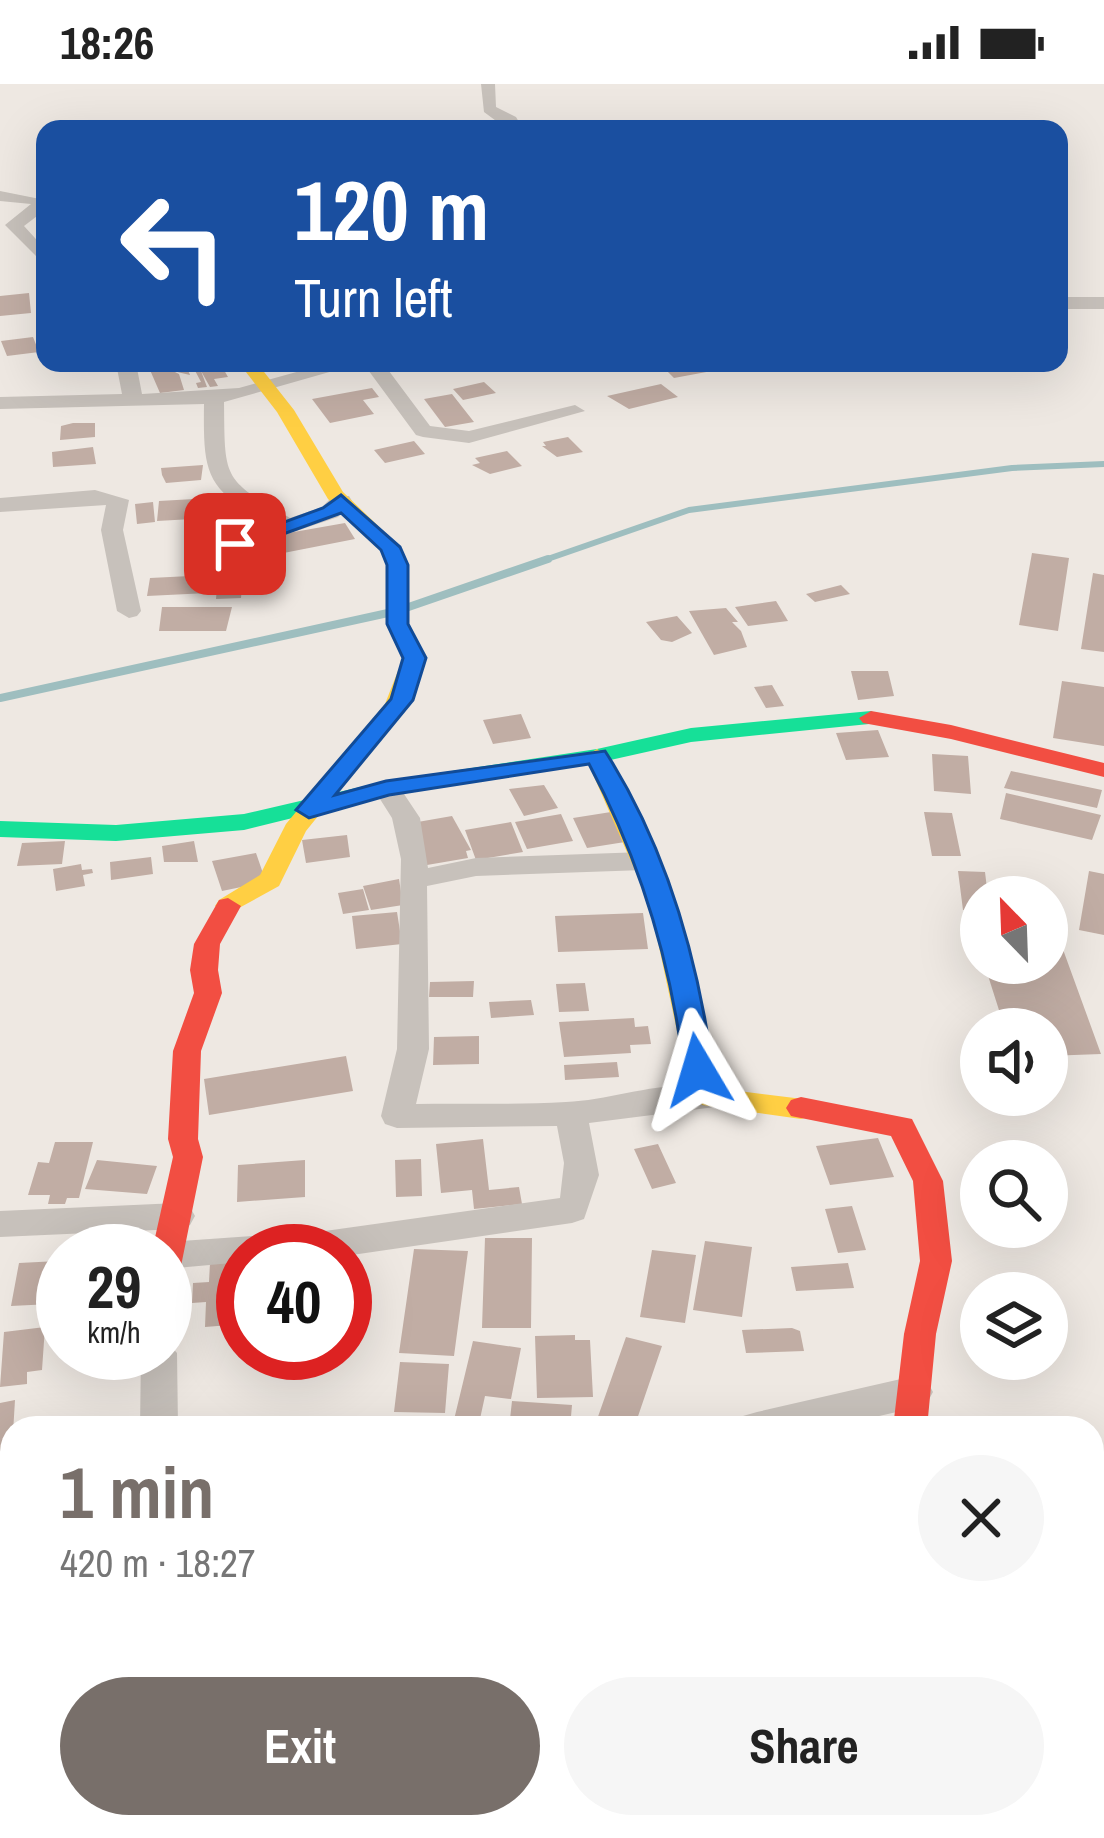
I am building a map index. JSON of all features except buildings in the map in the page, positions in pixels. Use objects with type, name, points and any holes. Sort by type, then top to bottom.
[{"type":"street","points":[[488,84],[488,109],[511,120]]},
{"type":"street","points":[[0,196],[36,200]]},
{"type":"street","points":[[36,209],[14,225],[36,250]]},
{"type":"street","points":[[1068,303],[1104,303]]},
{"type":"street","points":[[128,372],[133,400]]},
{"type":"street","points":[[176,1224],[188,1157],[183,1139],[187,1051],[208,993],[200,973],[207,944],[230,903],[260,891],[269,881],[277,859],[309,810],[401,700],[414,658],[398,624],[398,565],[390,547],[341,501],[285,410],[254,372]]},
{"type":"street","points":[[0,403],[214,397],[318,372]]},
{"type":"street","points":[[380,372],[423,431],[470,437],[575,411]]},
{"type":"street","points":[[214,397],[214,474],[221,486],[287,526]]},
{"type":"street","points":[[0,505],[95,496],[118,500],[112,530],[129,611]]},
{"type":"street","points":[[220,569],[235,544],[330,512],[341,501]]},
{"type":"street","points":[[0,829],[176,829],[309,810],[386,788],[597,756],[692,735],[865,717],[951,732],[1104,770]]},
{"type":"street","points":[[597,756],[624,807],[670,924],[689,1001],[698,1070],[712,1098]]},
{"type":"street","points":[[386,788],[406,818],[415,880],[411,908],[413,1049],[397,1116],[571,1114],[676,1098],[712,1098],[834,1112],[902,1126],[928,1181],[936,1261],[912,1410],[861,1416]]},
{"type":"street","points":[[415,880],[476,867],[644,861]]},
{"type":"street","points":[[192,1253],[325,1245],[572,1210],[582,1192],[582,1156],[571,1114]]},
{"type":"street","points":[[0,1224],[178,1216]]},
{"type":"street","points":[[159,1380],[159,1416]]},
{"type":"waterway","points":[[539,562],[689,510],[1012,468],[1104,464]]},
{"type":"waterway","points":[[0,698],[397,611],[548,559]]},
{"type":"traffic: fast","points":[[0,829],[116,833],[244,822],[386,788],[597,756],[691,735],[871,718]]},
{"type":"traffic: slow","points":[[228,906],[270,880],[295,829],[396,706],[414,658],[398,624],[398,565],[390,547],[335,495],[285,410],[255,372]]},
{"type":"traffic: slow","points":[[597,756],[663,905],[697,1059],[712,1098],[801,1108]]},
{"type":"traffic: jam","points":[[871,718],[951,732],[1104,770]]},
{"type":"traffic: jam","points":[[174,1224],[188,1157],[183,1139],[187,1051],[208,993],[207,944],[228,906]]},
{"type":"traffic: jam","points":[[801,1108],[902,1127],[928,1181],[936,1261],[920,1334],[911,1416]]},
{"type":"route","points":[[235,544],[330,512],[341,501],[390,547],[398,565],[398,624],[414,658],[410,679],[401,700],[309,810],[386,788],[597,756],[624,807],[670,924],[689,1001],[698,1070]]}]
